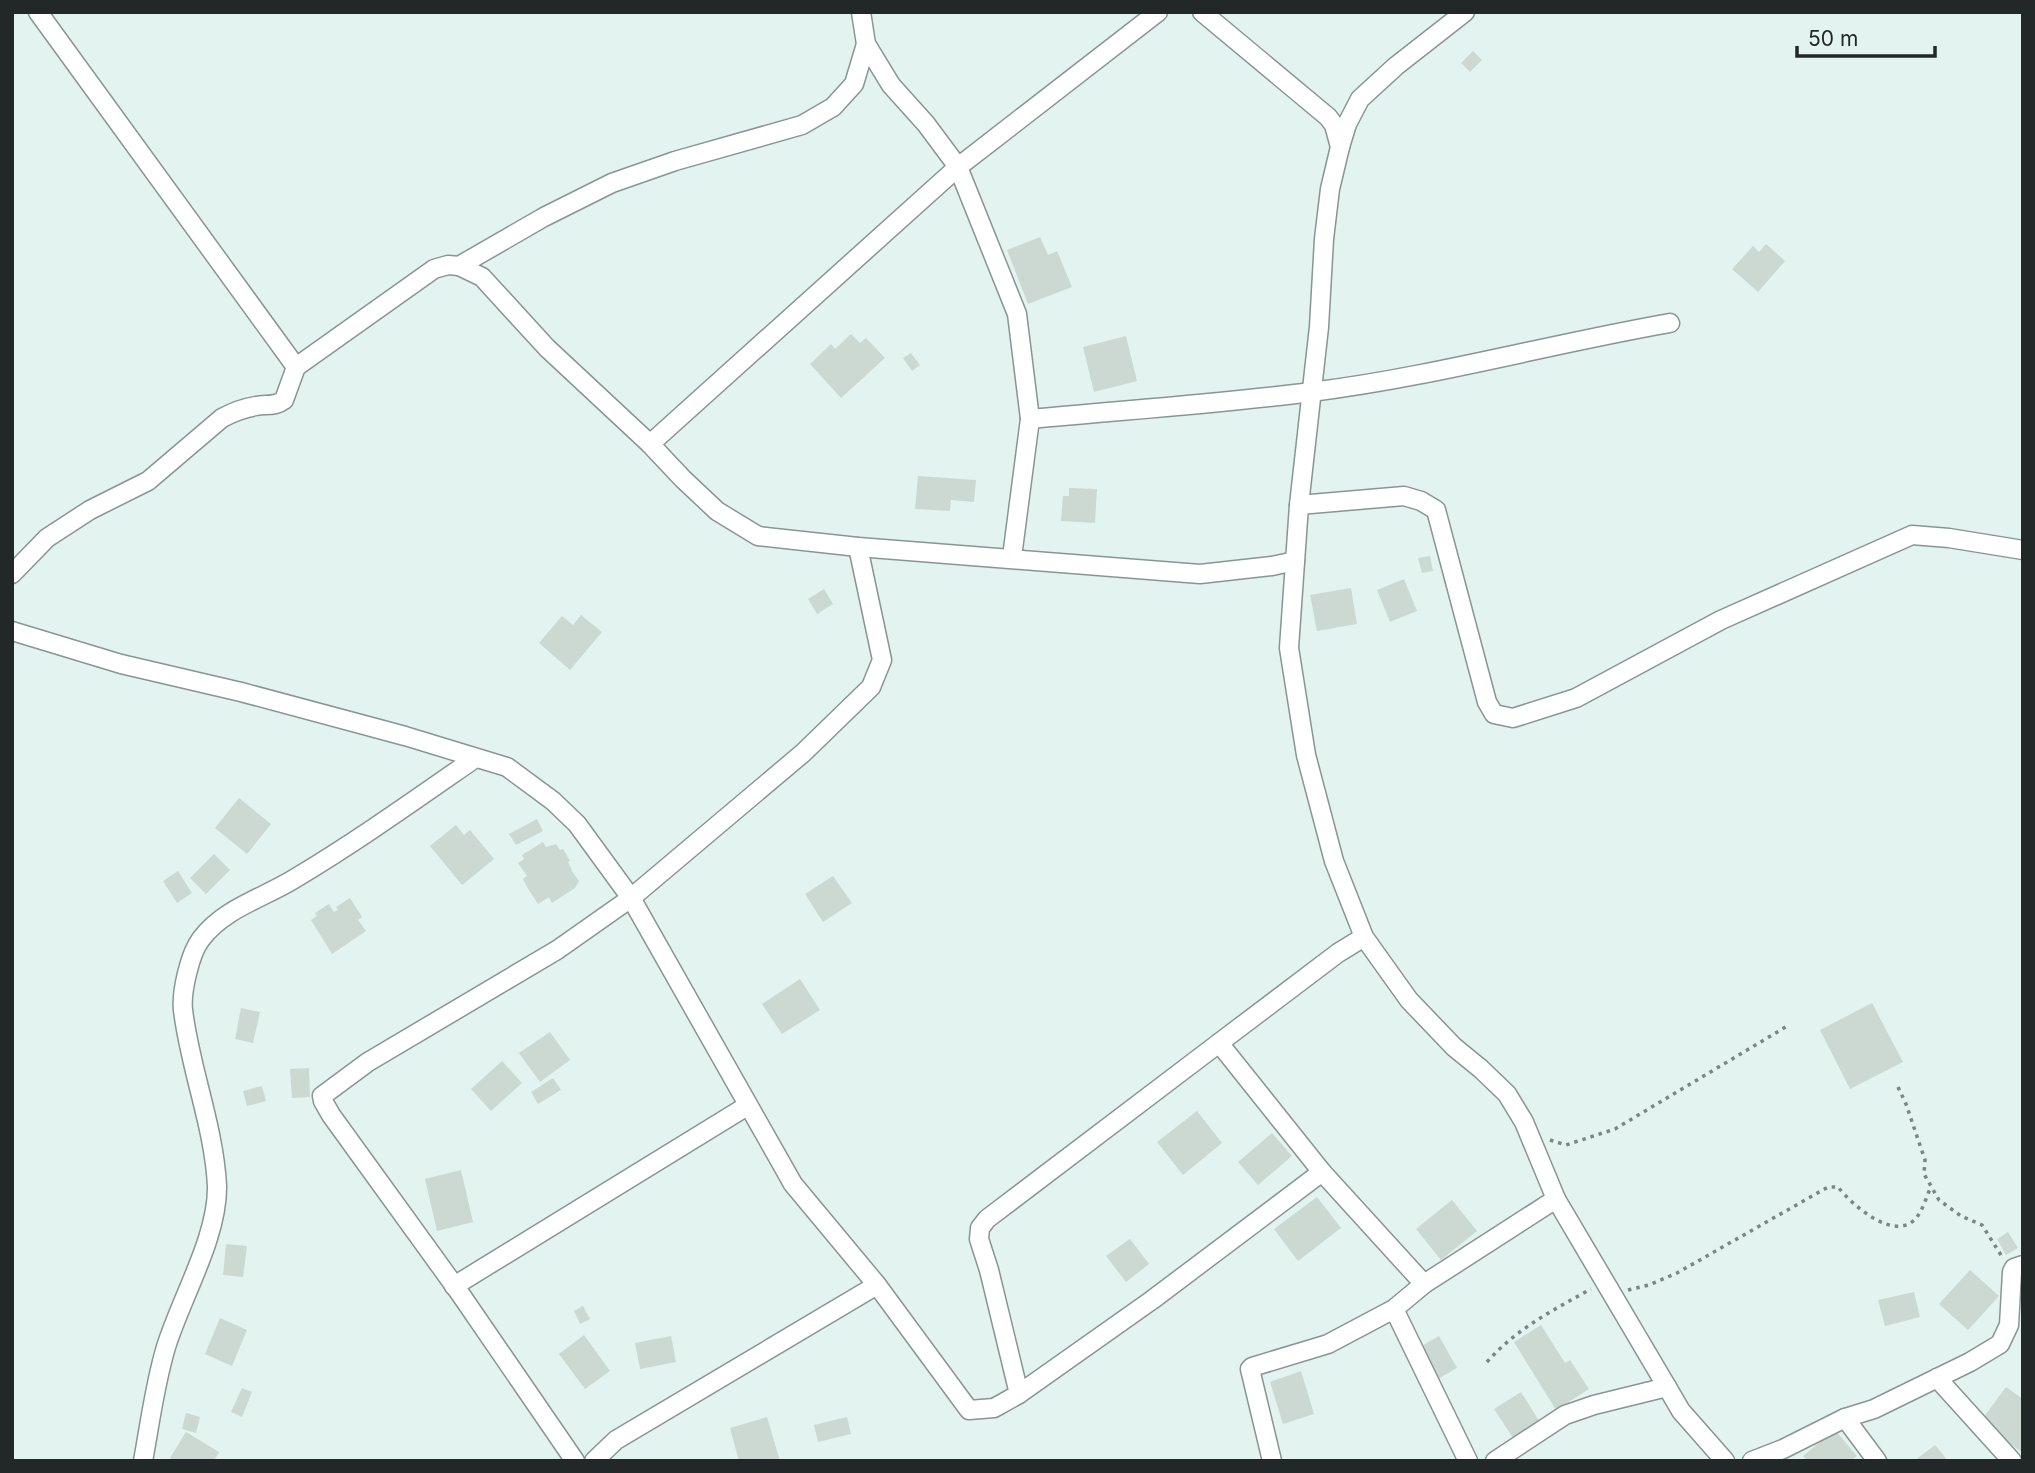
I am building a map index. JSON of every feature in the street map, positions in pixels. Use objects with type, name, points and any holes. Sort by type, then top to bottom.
[{"type":"street","points":[[38,12],[296,367]]},
{"type":"street","points":[[861,12],[866,44],[891,85],[926,124],[958,167],[1017,314],[1030,419],[1012,557]]},
{"type":"street","points":[[650,444],[958,167],[1158,12]]},
{"type":"street","points":[[1202,12],[1328,117],[1334,125],[1340,147]]},
{"type":"street","points":[[1465,12],[1396,66],[1360,99],[1347,124],[1330,189],[1319,327],[1299,505],[1289,648],[1306,755],[1334,861],[1364,937],[1409,1000],[1454,1047],[1507,1094],[1524,1122],[1556,1199],[1681,1411],[1725,1461]]},
{"type":"street","points":[[459,266],[544,217],[612,183],[812,119],[833,107],[854,84],[866,44]]},
{"type":"street","points":[[12,574],[47,538],[90,510],[148,481],[222,418],[236,411],[280,403],[284,400],[296,367],[434,269],[448,265],[459,266],[482,277],[547,348],[717,511],[758,536],[858,547],[1012,557],[1200,574],[1295,561]]},
{"type":"street","points":[[1030,419],[1311,392],[1458,369],[1606,334],[1670,323]]},
{"type":"street","points":[[1299,505],[1404,495],[1436,510],[1487,702],[1493,714],[1513,718],[1576,698],[1721,620],[1912,535],[2023,550]]},
{"type":"street","points":[[575,1461],[331,1115],[322,1096],[368,1062],[557,950],[631,898],[803,753],[871,687],[882,660],[858,547]]},
{"type":"street","points":[[12,631],[121,664],[241,692],[405,736],[507,767],[553,801],[577,824],[631,898],[793,1184],[877,1286],[969,1410],[994,1408],[1019,1394],[1152,1300],[1322,1172]]},
{"type":"street","points":[[143,1461],[166,1348],[212,1224],[217,1188],[212,1144],[182,1007],[192,955],[212,927],[248,902],[292,880],[398,813],[474,759]]},
{"type":"street","points":[[1019,1394],[979,1239],[980,1228],[987,1219],[1219,1043],[1338,953],[1364,937]]},
{"type":"street","points":[[1219,1043],[1322,1172],[1424,1284]]},
{"type":"street","points":[[454,1286],[747,1106]]},
{"type":"street","points":[[1272,1461],[1250,1369],[1328,1344],[1394,1309],[1424,1284],[1556,1199]]},
{"type":"street","points":[[1752,1461],[1783,1449],[1845,1418],[1874,1409],[1970,1362],[2003,1341],[2009,1325],[2017,1268]]},
{"type":"street","points":[[594,1461],[616,1440],[877,1286]]},
{"type":"street","points":[[1394,1309],[1468,1461]]},
{"type":"street","points":[[1937,1378],[2012,1461]]},
{"type":"street","points":[[1495,1461],[1565,1415],[1667,1387]]},
{"type":"street","points":[[1845,1418],[1877,1461]]},
{"type":"path","points":[[1548,1139],[1566,1145],[1615,1129],[1789,1025]]},
{"type":"path","points":[[1898,1087],[1925,1160],[1924,1174],[1939,1200],[1949,1209],[1982,1224],[2017,1268]]},
{"type":"path","points":[[1487,1362],[1530,1324],[1608,1287],[1649,1284],[1677,1273],[1828,1187],[1838,1187],[1851,1203],[1887,1225],[1902,1226],[1911,1223],[1918,1216],[1931,1186]]},
{"type":"building","points":[[1473,51],[1482,60],[1470,72],[1461,63]]},
{"type":"building","points":[[1040,237],[1048,255],[1057,251],[1072,287],[1028,304],[1007,250]]},
{"type":"building","points":[[1766,244],[1785,261],[1758,292],[1732,269],[1753,246],[1759,252]]},
{"type":"building","points":[[851,334],[860,343],[866,338],[885,358],[841,398],[810,364],[831,344],[835,349]]},
{"type":"building","points":[[1126,336],[1137,381],[1094,392],[1083,347]]},
{"type":"building","points":[[911,353],[920,365],[912,371],[903,358]]},
{"type":"building","points":[[918,476],[976,480],[974,502],[951,500],[950,511],[915,509]]},
{"type":"building","points":[[1069,488],[1097,489],[1095,523],[1061,521],[1063,496],[1069,496]]},
{"type":"building","points":[[1430,556],[1433,571],[1422,573],[1418,558]]},
{"type":"building","points":[[1404,579],[1417,611],[1390,622],[1377,590]]},
{"type":"building","points":[[1351,588],[1357,624],[1317,631],[1310,595]]},
{"type":"building","points":[[824,589],[833,604],[817,614],[808,599]]},
{"type":"building","points":[[581,615],[602,632],[570,670],[539,643],[562,616],[573,625]]},
{"type":"building","points":[[239,798],[271,824],[247,854],[215,828]]},
{"type":"building","points":[[537,819],[543,831],[516,845],[509,834]]},
{"type":"building","points":[[456,825],[464,835],[470,830],[494,859],[462,885],[430,846]]},
{"type":"building","points":[[543,842],[546,847],[556,844],[560,850],[563,849],[570,861],[571,870],[579,881],[575,888],[552,903],[549,897],[538,904],[523,879],[527,876],[518,863],[524,859],[522,855]]},
{"type":"building","points":[[214,854],[230,870],[206,894],[190,878]]},
{"type":"building","points":[[178,871],[192,893],[177,903],[163,881]]},
{"type":"building","points":[[833,876],[852,903],[823,922],[805,894]]},
{"type":"building","points":[[350,898],[362,917],[358,920],[366,931],[332,954],[311,920],[317,916],[315,913],[329,904],[334,912],[338,910],[336,907]]},
{"type":"building","points":[[800,979],[820,1010],[782,1034],[762,1004]]},
{"type":"building","points":[[1872,1003],[1903,1062],[1850,1089],[1820,1030]]},
{"type":"building","points":[[241,1008],[260,1012],[253,1043],[235,1039]]},
{"type":"building","points":[[550,1032],[570,1060],[540,1082],[519,1053]]},
{"type":"building","points":[[502,1061],[522,1083],[491,1111],[471,1089]]},
{"type":"building","points":[[309,1068],[310,1097],[292,1098],[290,1069]]},
{"type":"building","points":[[553,1078],[561,1090],[538,1104],[531,1092]]},
{"type":"building","points":[[262,1086],[266,1101],[247,1106],[243,1091]]},
{"type":"building","points":[[1197,1111],[1222,1143],[1183,1175],[1157,1142]]},
{"type":"building","points":[[1272,1133],[1292,1156],[1258,1185],[1238,1162]]},
{"type":"building","points":[[461,1170],[473,1222],[437,1231],[425,1179]]},
{"type":"building","points":[[1317,1197],[1341,1228],[1298,1261],[1274,1229]]},
{"type":"building","points":[[1452,1200],[1477,1231],[1441,1260],[1416,1229]]},
{"type":"building","points":[[2008,1232],[2018,1248],[2006,1255],[1997,1239]]},
{"type":"building","points":[[1130,1239],[1149,1264],[1126,1282],[1106,1256]]},
{"type":"building","points":[[226,1244],[247,1246],[243,1277],[223,1275]]},
{"type":"building","points":[[1970,1270],[1999,1296],[1968,1330],[1939,1304]]},
{"type":"building","points":[[1914,1292],[1920,1317],[1885,1326],[1878,1300]]},
{"type":"building","points":[[583,1306],[590,1319],[580,1324],[574,1311]]},
{"type":"building","points":[[220,1318],[247,1330],[232,1366],[205,1354]]},
{"type":"building","points":[[1541,1325],[1565,1363],[1570,1360],[1589,1389],[1556,1410],[1514,1342]]},
{"type":"building","points":[[584,1335],[610,1371],[585,1389],[559,1354]]},
{"type":"building","points":[[671,1336],[676,1362],[640,1369],[635,1343]]},
{"type":"building","points":[[1439,1336],[1457,1368],[1436,1380],[1418,1348]]},
{"type":"building","points":[[1301,1371],[1314,1414],[1283,1424],[1270,1382]]},
{"type":"building","points":[[2006,1387],[2023,1399],[2023,1453],[1980,1422]]},
{"type":"building","points":[[242,1388],[252,1392],[242,1417],[231,1412]]},
{"type":"building","points":[[1521,1392],[1541,1424],[1515,1441],[1494,1409]]},
{"type":"building","points":[[186,1413],[200,1417],[196,1433],[182,1429]]},
{"type":"building","points":[[767,1417],[780,1461],[739,1461],[730,1428]]},
{"type":"building","points":[[847,1417],[851,1434],[818,1442],[814,1425]]},
{"type":"building","points":[[1835,1430],[1857,1456],[1851,1461],[1807,1461],[1803,1456]]},
{"type":"building","points":[[186,1432],[219,1452],[214,1461],[174,1461],[170,1458]]},
{"type":"building","points":[[1935,1445],[1948,1461],[1914,1461]]}]
